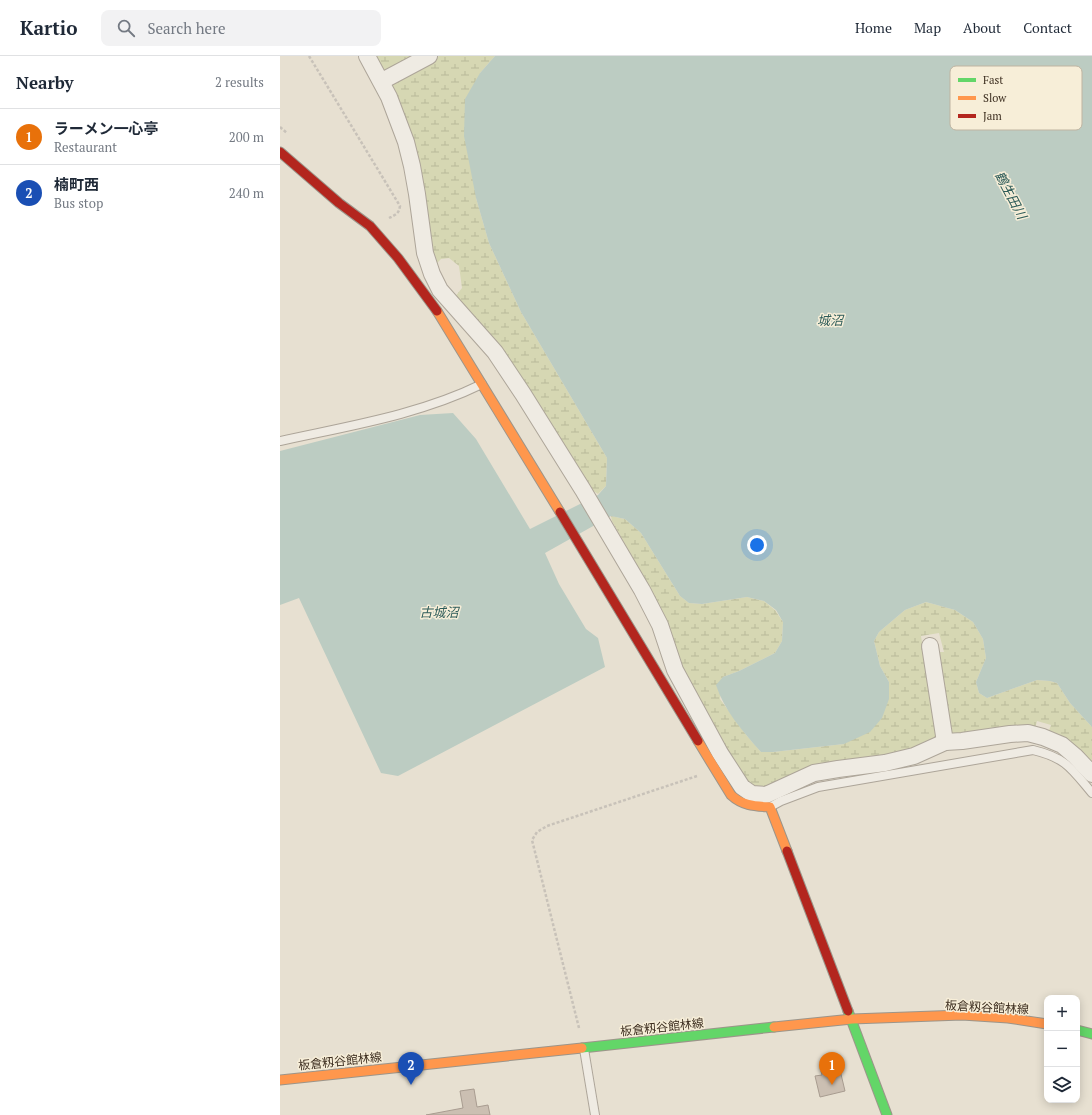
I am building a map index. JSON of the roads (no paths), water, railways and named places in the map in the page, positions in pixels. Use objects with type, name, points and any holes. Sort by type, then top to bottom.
[{"type":"street","points":[[367,56],[389,96],[406,142],[412,166],[425,253],[432,274],[440,290],[495,352],[583,490],[642,590],[660,625],[675,670],[720,753],[742,787],[752,794],[766,794],[814,774],[838,769],[885,763],[914,756],[945,742],[1028,733],[1043,737],[1062,745],[1092,774]]},
{"type":"street","points":[[382,81],[429,56]]},
{"type":"street","points":[[280,152],[339,203],[370,226],[398,258],[439,313],[731,795],[739,803],[770,807],[811,910],[887,1115]]},
{"type":"street","points":[[930,646],[945,742]]},
{"type":"street","name":"板倉籾谷館林線","points":[[280,1080],[852,1019],[962,1015],[1008,1018],[1044,1024]]},
{"type":"street","points":[[1080,1031],[1092,1034]]},
{"type":"lane","points":[[280,441],[429,406],[483,384]]},
{"type":"lane","points":[[770,807],[781,801],[818,787],[1033,750],[1048,754],[1063,761],[1072,768],[1092,793]]},
{"type":"lane","points":[[583,1048],[595,1115]]},
{"type":"water","name":"城沼","points":[[495,56],[1092,56],[1092,727],[1070,703],[1057,683],[1037,680],[987,698],[979,693],[976,682],[986,658],[983,639],[973,622],[955,610],[926,602],[905,610],[879,632],[874,641],[880,666],[889,682],[889,699],[882,718],[870,732],[844,744],[761,752],[741,729],[729,712],[719,694],[716,685],[723,677],[739,671],[775,653],[782,641],[783,622],[776,610],[764,601],[747,597],[702,604],[689,603],[680,596],[641,533],[625,519],[611,516],[545,553],[559,584],[586,629],[598,638],[605,667],[398,776],[381,773],[299,598],[280,605],[280,451],[420,415],[453,413],[476,439],[530,529],[598,495],[606,486],[607,458],[521,312],[489,243],[476,198],[464,136],[465,99],[480,73]]},
{"type":"place","name":"楠町西","points":[[411,1085]]},
{"type":"place","name":"ラーメン一心亭","points":[[832,1085]]},
{"type":"water label","name":"鶴生田川","points":[[1011,195]]},
{"type":"water label","name":"古城沼","points":[[439,612]]}]
